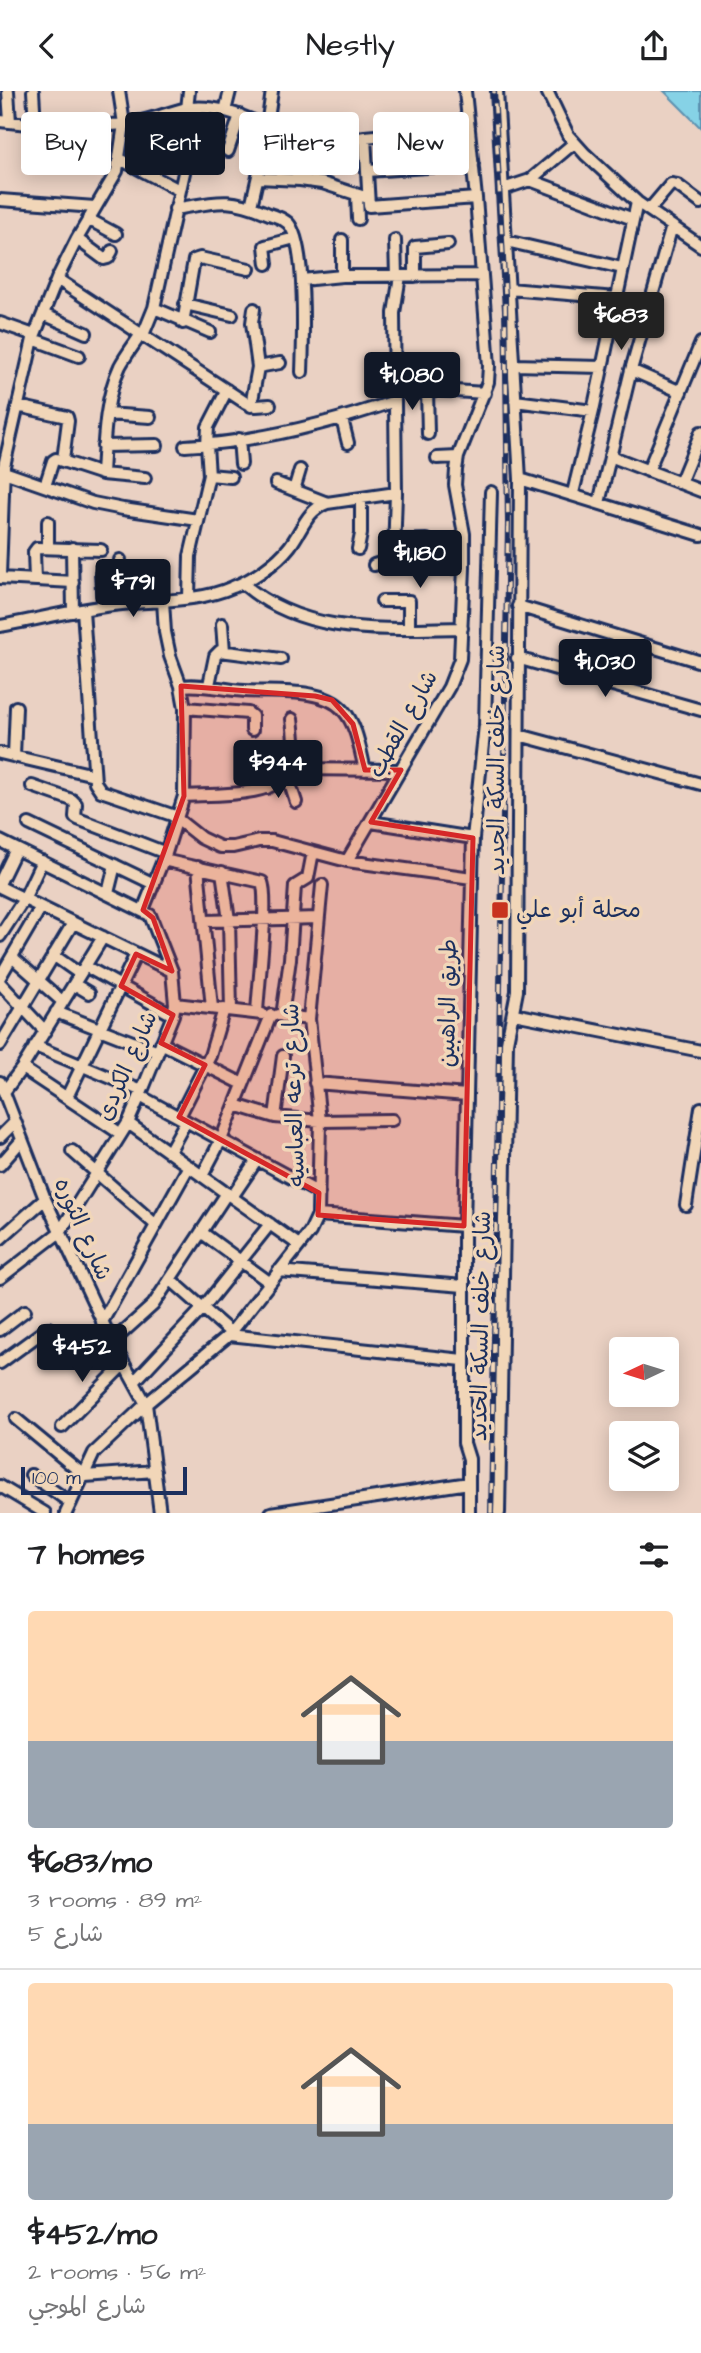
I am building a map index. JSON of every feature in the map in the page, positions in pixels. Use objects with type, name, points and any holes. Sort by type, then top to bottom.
[{"type":"street","points":[[5,122],[8,91]]},
{"type":"street","points":[[33,91],[34,112]]},
{"type":"street","points":[[73,582],[0,577],[3,467],[33,337],[57,279],[112,180],[120,159],[124,124],[120,91]]},
{"type":"street","points":[[187,109],[188,91]]},
{"type":"street","points":[[225,111],[230,91]]},
{"type":"street","points":[[269,112],[272,91]]},
{"type":"street","points":[[465,91],[467,112]]},
{"type":"street","name":"شارع خلف السكة الحديد","points":[[497,91],[520,479],[517,991],[507,1042],[499,1513]]},
{"type":"street","points":[[547,91],[574,143],[637,202],[701,246]]},
{"type":"street","points":[[111,124],[124,124],[187,109],[225,111],[239,115]]},
{"type":"street","points":[[228,151],[239,118]]},
{"type":"street","points":[[394,387],[485,393],[489,366],[469,127]]},
{"type":"street","points":[[359,138],[373,136]]},
{"type":"street","points":[[358,219],[364,199],[367,171],[366,137]]},
{"type":"street","points":[[503,189],[530,180],[574,143]]},
{"type":"street","points":[[120,159],[179,190]]},
{"type":"street","points":[[367,171],[473,164]]},
{"type":"street","points":[[102,474],[107,414],[120,367],[142,335],[154,308],[183,175]]},
{"type":"street","points":[[251,206],[259,175]]},
{"type":"street","points":[[258,179],[311,181],[364,199],[476,198]]},
{"type":"street","points":[[530,180],[633,219]]},
{"type":"street","points":[[649,210],[671,184],[677,185],[701,203]]},
{"type":"street","points":[[0,200],[95,207]]},
{"type":"street","points":[[175,209],[232,201],[283,220],[294,234],[304,306],[302,372]]},
{"type":"street","points":[[573,493],[603,367],[637,202]]},
{"type":"street","points":[[88,219],[116,234]]},
{"type":"street","points":[[599,503],[631,370],[672,226]]},
{"type":"street","points":[[267,264],[265,246],[294,234]]},
{"type":"street","points":[[77,239],[104,259],[108,258],[112,251]]},
{"type":"street","points":[[342,240],[342,276]]},
{"type":"street","points":[[374,565],[393,558],[396,493],[394,313],[398,276],[395,240]]},
{"type":"street","points":[[506,241],[622,268]]},
{"type":"street","points":[[415,276],[415,247],[448,244]]},
{"type":"street","points":[[183,323],[192,263],[196,258],[248,268]]},
{"type":"street","points":[[302,281],[342,276],[482,275]]},
{"type":"street","points":[[57,279],[251,405],[270,405]]},
{"type":"street","points":[[509,289],[616,298]]},
{"type":"street","points":[[185,304],[232,315]]},
{"type":"street","points":[[154,308],[183,323],[210,332]]},
{"type":"street","points":[[251,405],[258,367],[252,323],[254,309]]},
{"type":"street","points":[[43,314],[86,333]]},
{"type":"street","points":[[0,323],[79,356]]},
{"type":"street","points":[[648,471],[701,343]]},
{"type":"street","points":[[258,367],[280,363]]},
{"type":"street","points":[[513,365],[603,367]]},
{"type":"street","points":[[631,370],[681,392]]},
{"type":"street","points":[[427,389],[428,434]]},
{"type":"street","points":[[189,598],[190,556],[209,475],[206,445],[208,427],[227,390]]},
{"type":"street","name":"شارع القطب","points":[[347,861],[401,771],[455,674],[460,659],[464,534],[456,485],[458,457],[485,393]]},
{"type":"street","points":[[186,446],[206,445],[342,419],[395,401]]},
{"type":"street","points":[[515,401],[593,411]]},
{"type":"street","points":[[18,406],[67,417],[63,460]]},
{"type":"street","points":[[107,414],[150,417]]},
{"type":"street","points":[[342,419],[348,443]]},
{"type":"street","points":[[680,483],[701,432]]},
{"type":"street","points":[[239,439],[241,464]]},
{"type":"street","points":[[103,446],[157,446]]},
{"type":"street","points":[[610,456],[701,491]]},
{"type":"street","points":[[437,458],[458,457]]},
{"type":"street","points":[[45,486],[54,459],[102,474],[145,478]]},
{"type":"street","points":[[3,467],[45,486],[115,508],[198,520]]},
{"type":"street","points":[[294,490],[300,470]]},
{"type":"street","points":[[209,475],[231,477]]},
{"type":"street","points":[[520,479],[573,493],[701,535]]},
{"type":"street","points":[[276,483],[327,503]]},
{"type":"street","name":"طريق الراهبين","points":[[469,1513],[470,1459],[464,1443],[464,1226],[472,878],[485,725],[491,492]]},
{"type":"street","points":[[0,626],[103,606],[211,595],[242,583],[273,563],[289,547],[310,512],[327,503],[396,493]]},
{"type":"street","points":[[358,549],[361,534],[361,498]]},
{"type":"street","points":[[48,522],[48,547]]},
{"type":"street","points":[[394,541],[426,540]]},
{"type":"street","points":[[35,580],[35,550],[48,547],[102,550]]},
{"type":"street","points":[[72,548],[73,582],[94,779],[101,791],[172,815],[201,838],[220,847],[233,848],[259,841],[272,841],[347,861],[472,878]]},
{"type":"street","points":[[120,560],[122,604]]},
{"type":"street","points":[[406,567],[464,568]]},
{"type":"street","points":[[101,573],[103,606]]},
{"type":"street","points":[[242,583],[274,607],[292,615],[343,626],[462,628]]},
{"type":"street","points":[[0,841],[143,910],[165,857],[184,796],[185,708],[165,632],[163,601]]},
{"type":"street","points":[[382,601],[409,601],[409,628]]},
{"type":"street","points":[[518,606],[701,662]]},
{"type":"street","points":[[222,624],[223,651]]},
{"type":"street","points":[[209,685],[216,653],[223,651],[281,659]]},
{"type":"street","points":[[517,658],[701,710]]},
{"type":"street","points":[[181,686],[209,685],[332,700],[353,724],[365,770]]},
{"type":"street","points":[[14,756],[16,707]]},
{"type":"street","points":[[185,708],[251,713],[252,730]]},
{"type":"street","points":[[292,719],[293,746],[289,772],[296,802]]},
{"type":"street","points":[[519,735],[701,784]]},
{"type":"street","points":[[0,753],[94,779]]},
{"type":"street","points":[[263,758],[267,787]]},
{"type":"street","points":[[184,796],[244,792],[267,787],[289,772],[401,771]]},
{"type":"street","points":[[33,786],[72,800],[75,804],[75,817],[78,819],[165,857],[262,881],[263,920],[257,1013]]},
{"type":"street","points":[[371,822],[474,838]]},
{"type":"street","points":[[29,824],[154,884]]},
{"type":"street","points":[[0,882],[16,849]]},
{"type":"street","points":[[202,1176],[277,1015],[293,919],[295,886],[308,878],[313,852]]},
{"type":"street","points":[[2,930],[24,899],[42,861]]},
{"type":"street","points":[[108,893],[115,865]]},
{"type":"street","points":[[198,867],[212,1008]]},
{"type":"street","points":[[169,1152],[228,1010],[229,920],[222,872]]},
{"type":"street","name":"شارع ترعه العباسيه","points":[[68,1508],[94,1453],[146,1404],[230,1333],[310,1232],[318,1215],[320,1121],[309,1019],[322,884]]},
{"type":"street","points":[[0,887],[172,971]]},
{"type":"street","points":[[0,977],[41,907]]},
{"type":"street","name":"شارع الكردى","points":[[60,1232],[128,1123],[174,1009],[172,971],[153,918],[143,910]]},
{"type":"street","points":[[205,921],[318,918]]},
{"type":"street","points":[[0,1045],[73,923]]},
{"type":"street","points":[[1,1086],[22,1067],[103,937]]},
{"type":"street","points":[[67,1097],[136,954]]},
{"type":"street","points":[[53,955],[174,1009],[212,1008],[309,1019]]},
{"type":"street","points":[[12,957],[63,1002]]},
{"type":"street","points":[[0,983],[45,1031]]},
{"type":"street","points":[[74,984],[89,993]]},
{"type":"street","points":[[57,1012],[205,1065],[243,1084]]},
{"type":"street","points":[[514,1014],[701,1051]]},
{"type":"street","points":[[36,1046],[141,1093],[319,1193]]},
{"type":"street","points":[[275,1117],[283,1056]]},
{"type":"street","points":[[22,1067],[121,1134]]},
{"type":"street","points":[[315,1083],[467,1095]]},
{"type":"street","name":"شارع الثوره","points":[[1,1086],[60,1232],[102,1322],[146,1404],[160,1513]]},
{"type":"street","points":[[235,1105],[275,1117],[320,1121],[392,1120]]},
{"type":"street","points":[[686,1205],[701,1108]]},
{"type":"street","points":[[0,1137],[15,1122]]},
{"type":"street","points":[[128,1123],[299,1245]]},
{"type":"street","points":[[0,1165],[22,1140]]},
{"type":"street","points":[[72,1151],[156,1225]]},
{"type":"street","points":[[112,1342],[153,1305],[201,1231],[257,1160]]},
{"type":"street","points":[[102,1322],[189,1166]]},
{"type":"street","points":[[0,1239],[45,1199]]},
{"type":"street","points":[[318,1215],[464,1226]]},
{"type":"street","points":[[134,1382],[203,1308],[270,1224]]},
{"type":"street","points":[[201,1231],[269,1282]]},
{"type":"street","points":[[0,1278],[60,1232]]},
{"type":"street","points":[[278,1271],[464,1286]]},
{"type":"street","points":[[170,1279],[230,1333],[463,1360]]},
{"type":"street","points":[[0,1330],[25,1311]]},
{"type":"street","points":[[1,1359],[48,1328]]},
{"type":"street","points":[[62,1427],[124,1364]]},
{"type":"street","points":[[16,1419],[85,1476],[155,1471]]},
{"type":"street","points":[[31,1475],[68,1508]]},
{"type":"street","points":[[271,1513],[469,1483]]},
{"type":"street","points":[[0,1486],[45,1513]]},
{"type":"highlighted area","points":[[181,686],[315,696],[332,700],[353,724],[365,770],[401,770],[371,822],[473,838],[464,1226],[318,1215],[319,1193],[179,1117],[205,1065],[161,1043],[173,1015],[121,986],[136,954],[172,971],[153,918],[143,910],[184,796]]},
{"type":"water","points":[[664,91],[701,91],[701,128]]},
{"type":"railway","points":[[491,1513],[508,524],[505,295],[494,91]]},
{"type":"place","name":"محلة أبو علي","points":[[500,910]]}]
